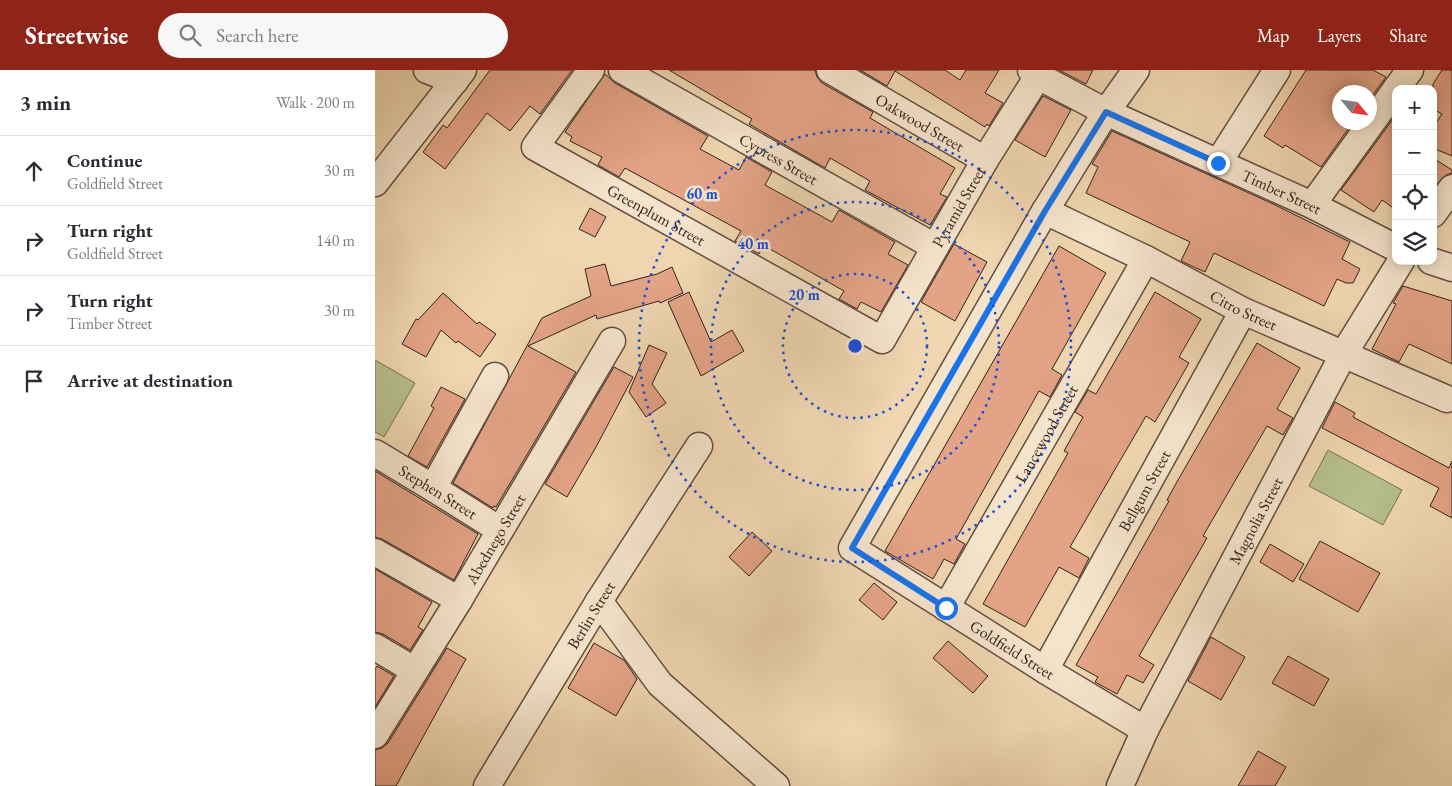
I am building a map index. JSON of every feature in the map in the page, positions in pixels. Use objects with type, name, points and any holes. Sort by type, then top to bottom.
[{"type":"street","points":[[375,183],[459,76],[427,70]]},
{"type":"street","name":"Greenplum Street","points":[[591,70],[535,147],[881,340]]},
{"type":"street","name":"Cypress Street","points":[[622,70],[935,247]]},
{"type":"street","name":"Oakwood Street","points":[[830,70],[985,160]]},
{"type":"street","name":"Goldfield Street","points":[[1136,70],[1106,112],[1045,211],[852,548],[1045,670],[1145,730]]},
{"type":"street","points":[[1218,163],[1277,70]]},
{"type":"street","points":[[1399,85],[1409,70]]},
{"type":"street","name":"Pyramid Street","points":[[881,340],[1035,73]]},
{"type":"street","name":"Timber Street","points":[[1035,73],[1106,112],[1313,205],[1392,246]]},
{"type":"street","points":[[1313,205],[1392,95]]},
{"type":"street","points":[[1437,209],[1452,188]]},
{"type":"street","name":"Citro Street","points":[[1045,211],[1146,259],[1243,311],[1447,399]]},
{"type":"street","name":"Lancewood Street","points":[[946,608],[1146,259]]},
{"type":"street","points":[[1437,263],[1452,268]]},
{"type":"street","name":"Magnolia Street","points":[[1120,786],[1145,730],[1343,354],[1399,265]]},
{"type":"street","name":"Bellgum Street","points":[[1045,670],[1243,311]]},
{"type":"street","name":"Abednego Street","points":[[375,735],[459,600],[612,341]]},
{"type":"street","points":[[433,488],[495,376]]},
{"type":"street","name":"Berlin Street","points":[[487,786],[599,601],[699,446]]},
{"type":"street","name":"Stephen Street","points":[[375,453],[500,530]]},
{"type":"street","points":[[375,552],[459,600]]},
{"type":"street","points":[[599,601],[660,684],[776,786]]},
{"type":"street","points":[[375,647],[414,670]]},
{"type":"green space","points":[[375,360],[415,383],[384,437],[375,432]]},
{"type":"green space","points":[[1328,450],[1402,490],[1383,525],[1309,486]]},
{"type":"building","points":[[490,70],[572,70],[540,114],[530,106],[510,131],[487,113],[445,169],[423,152],[443,125],[447,128]]},
{"type":"building","points":[[669,70],[815,70],[817,77],[822,83],[873,112],[870,118],[955,168],[940,194],[947,197],[930,225],[865,190],[870,181],[830,158],[825,168],[749,124],[752,119]]},
{"type":"building","points":[[860,70],[945,70],[960,80],[966,70],[999,70],[985,93],[1003,103],[989,126],[987,124],[985,127],[895,71],[887,86]]},
{"type":"building","points":[[1059,70],[1093,70],[1086,84]]},
{"type":"building","points":[[1306,70],[1373,70],[1386,77],[1377,89],[1377,85],[1332,85],[1332,130],[1347,130],[1321,167],[1285,145],[1283,148],[1264,136]]},
{"type":"building","points":[[1442,70],[1452,70],[1452,156],[1437,150],[1437,121],[1442,114],[1437,111],[1437,85],[1433,84]]},
{"type":"building","points":[[605,74],[615,83],[708,136],[700,149],[739,170],[746,157],[772,172],[765,185],[832,222],[839,210],[895,242],[888,254],[908,265],[881,312],[861,302],[857,309],[839,299],[844,291],[763,245],[759,254],[735,241],[741,231],[625,168],[619,177],[598,165],[602,157],[570,141],[572,137],[565,132]]},
{"type":"building","points":[[1043,96],[1071,110],[1045,157],[1015,140]]},
{"type":"building","points":[[1392,120],[1392,207],[1382,200],[1374,212],[1341,190]]},
{"type":"building","points":[[1112,131],[1271,203],[1350,242],[1342,259],[1360,269],[1353,283],[1346,283],[1337,279],[1324,306],[1214,253],[1205,272],[1181,261],[1190,242],[1086,193],[1098,167],[1092,164]]},
{"type":"building","points":[[1437,161],[1452,170],[1452,173],[1446,175],[1437,184]]},
{"type":"building","points":[[590,208],[606,217],[595,237],[579,229]]},
{"type":"building","points":[[954,244],[987,262],[955,321],[921,302]]},
{"type":"building","points":[[1059,246],[1106,273],[1052,369],[1062,375],[1050,397],[1039,391],[956,539],[965,544],[954,564],[944,559],[933,579],[885,551]]},
{"type":"building","points":[[605,264],[611,286],[657,274],[672,267],[683,293],[660,303],[659,301],[597,319],[596,315],[528,346],[576,372],[496,507],[494,506],[493,508],[453,483],[542,318],[591,296],[585,269]]},
{"type":"building","points":[[1403,286],[1452,301],[1452,364],[1409,344],[1399,362],[1372,349],[1396,304],[1393,303]]},
{"type":"building","points":[[689,292],[711,342],[732,330],[744,351],[701,376],[668,302]]},
{"type":"building","points":[[1155,292],[1201,319],[1179,357],[1189,363],[1155,422],[1146,416],[1070,547],[1089,558],[1079,578],[1059,567],[1025,627],[983,604],[1068,453],[1064,451],[1083,417],[1075,412],[1088,390],[1096,394]]},
{"type":"building","points":[[443,293],[477,324],[479,322],[496,334],[480,357],[458,341],[456,343],[441,330],[426,357],[402,344],[416,319],[418,320]]},
{"type":"building","points":[[1257,343],[1300,368],[1277,409],[1293,418],[1283,435],[1267,426],[1203,536],[1207,538],[1139,656],[1154,665],[1143,683],[1127,675],[1117,694],[1095,682],[1098,677],[1076,665],[1169,501],[1167,500],[1178,480]]},
{"type":"building","points":[[649,345],[667,353],[652,384],[666,403],[646,417],[629,392]]},
{"type":"building","points":[[614,367],[633,377],[567,497],[545,484]]},
{"type":"building","points":[[441,387],[465,399],[427,467],[408,456],[434,408],[431,406]]},
{"type":"building","points":[[1335,402],[1355,413],[1353,417],[1449,468],[1452,461],[1452,518],[1430,506],[1439,488],[1322,428]]},
{"type":"building","points":[[375,471],[478,534],[454,580],[382,539],[375,537]]},
{"type":"building","points":[[752,532],[772,551],[749,576],[729,557]]},
{"type":"building","points":[[1320,541],[1380,573],[1358,612],[1299,579]]},
{"type":"building","points":[[1270,544],[1304,564],[1293,582],[1260,562]]},
{"type":"building","points":[[375,569],[432,602],[418,627],[423,630],[410,650],[383,634],[375,632]]},
{"type":"building","points":[[874,583],[897,602],[883,620],[859,600]]},
{"type":"building","points":[[1211,637],[1245,657],[1221,700],[1188,681]]},
{"type":"building","points":[[948,641],[988,676],[973,693],[933,658]]},
{"type":"building","points":[[594,643],[624,660],[637,679],[616,716],[568,688]]},
{"type":"building","points":[[447,648],[466,659],[396,786],[375,786],[375,750],[382,748],[388,743]]},
{"type":"building","points":[[1288,656],[1329,679],[1314,706],[1272,683]]},
{"type":"building","points":[[377,666],[394,676],[375,707],[375,669]]},
{"type":"building","points":[[1258,751],[1286,767],[1275,786],[1238,786]]},
{"type":"route","points":[[946,608],[852,548],[1045,211],[1106,112],[1218,163]]}]
